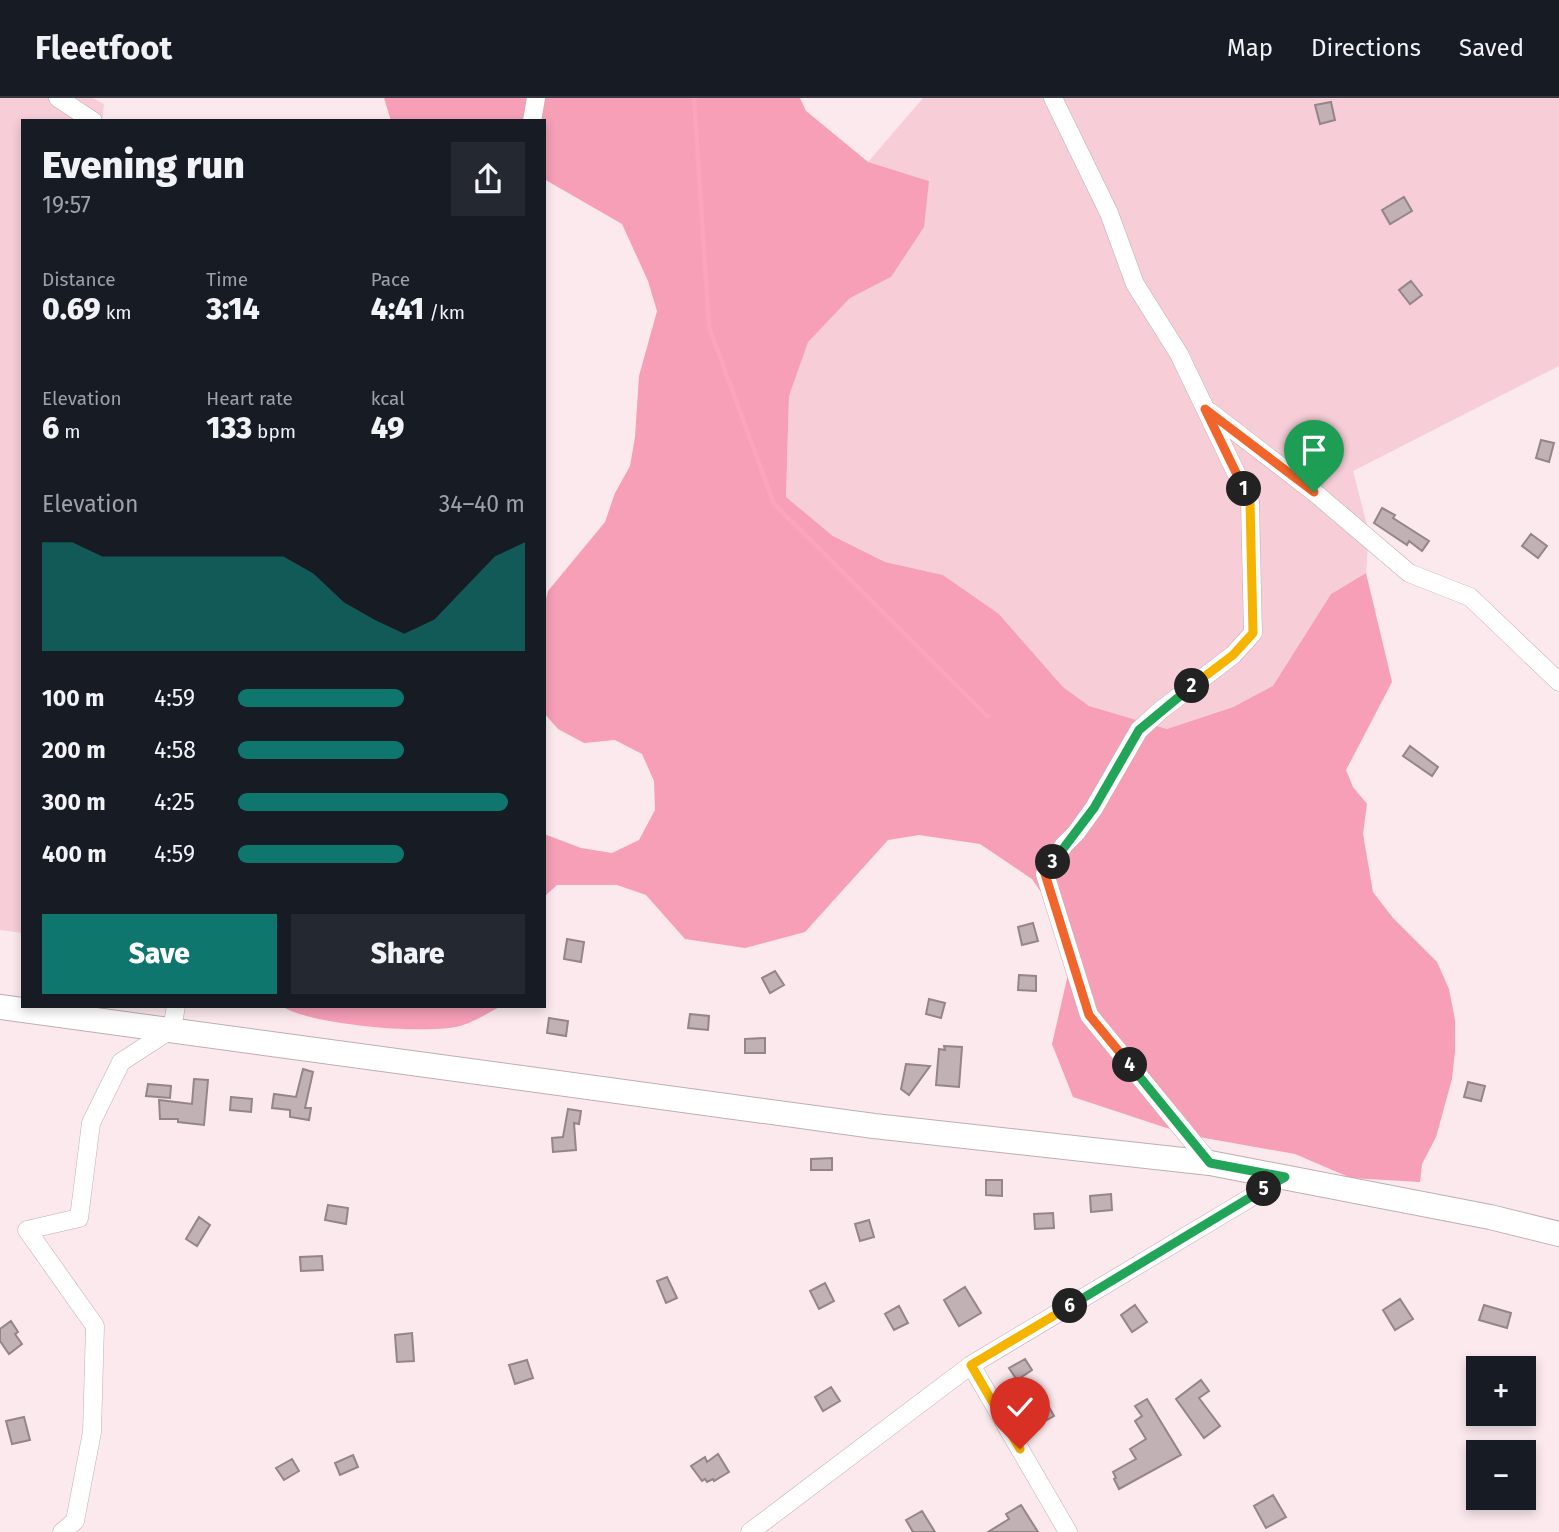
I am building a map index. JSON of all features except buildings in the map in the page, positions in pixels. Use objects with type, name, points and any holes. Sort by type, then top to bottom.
[{"type":"street","points":[[58,98],[90,119]]},
{"type":"street","points":[[532,119],[536,98]]},
{"type":"street","points":[[1053,98],[1109,213],[1135,284],[1179,354],[1250,502],[1253,633],[1233,655],[1139,730],[1094,808],[1045,874],[1089,1015],[1210,1163]]},
{"type":"street","points":[[1205,409],[1314,492],[1409,573],[1470,597],[1559,682]]},
{"type":"street","points":[[0,1007],[174,1018],[599,1090],[874,1126],[1210,1163],[1490,1217],[1559,1234]]},
{"type":"street","points":[[62,1532],[75,1521],[92,1432],[95,1326],[27,1230],[79,1218],[91,1123],[121,1062],[174,1018]]},
{"type":"street","points":[[750,1532],[971,1365],[1285,1177]]},
{"type":"street","points":[[971,1365],[1068,1532]]},
{"type":"shaded area","points":[[0,98],[93,98],[104,104],[102,119],[21,119],[21,933],[0,930]]},
{"type":"shaded area","points":[[384,98],[800,98],[806,111],[868,162],[929,181],[924,227],[891,277],[850,298],[808,342],[789,396],[786,497],[833,536],[885,562],[943,575],[999,614],[1063,687],[1089,706],[1167,729],[1233,707],[1273,686],[1331,594],[1366,573],[1392,682],[1346,770],[1353,787],[1367,804],[1363,834],[1373,892],[1393,918],[1437,962],[1449,989],[1455,1020],[1452,1079],[1436,1137],[1422,1164],[1420,1182],[1351,1178],[1295,1154],[1188,1135],[1073,1097],[1052,1044],[1072,957],[1066,928],[1032,879],[980,844],[919,835],[888,840],[805,932],[745,948],[685,939],[646,895],[617,885],[557,885],[546,895],[546,835],[581,848],[612,853],[639,840],[655,810],[654,781],[642,754],[615,740],[584,743],[558,729],[546,715],[546,599],[548,591],[605,522],[615,493],[630,466],[639,376],[657,311],[648,281],[622,224],[546,180],[546,119],[390,119]]},
{"type":"shaded area","points":[[923,98],[1559,98],[1559,366],[1353,471],[1369,533],[1366,573],[1331,594],[1273,687],[1232,707],[1167,729],[1089,706],[1063,687],[999,614],[943,575],[885,562],[833,536],[786,497],[789,396],[808,341],[850,298],[891,277],[929,181],[868,162]]},
{"type":"shaded area","points":[[286,1008],[498,1008],[463,1025],[426,1029],[371,1027],[296,1013]]},
{"type":"waterway","points":[[694,98],[709,327],[774,504],[988,717]]},
{"type":"route","points":[[1020,1449],[971,1365],[1285,1177],[1210,1163],[1089,1015],[1045,874],[1094,808],[1139,730],[1233,655],[1253,633],[1250,502],[1205,409],[1314,492]]}]
